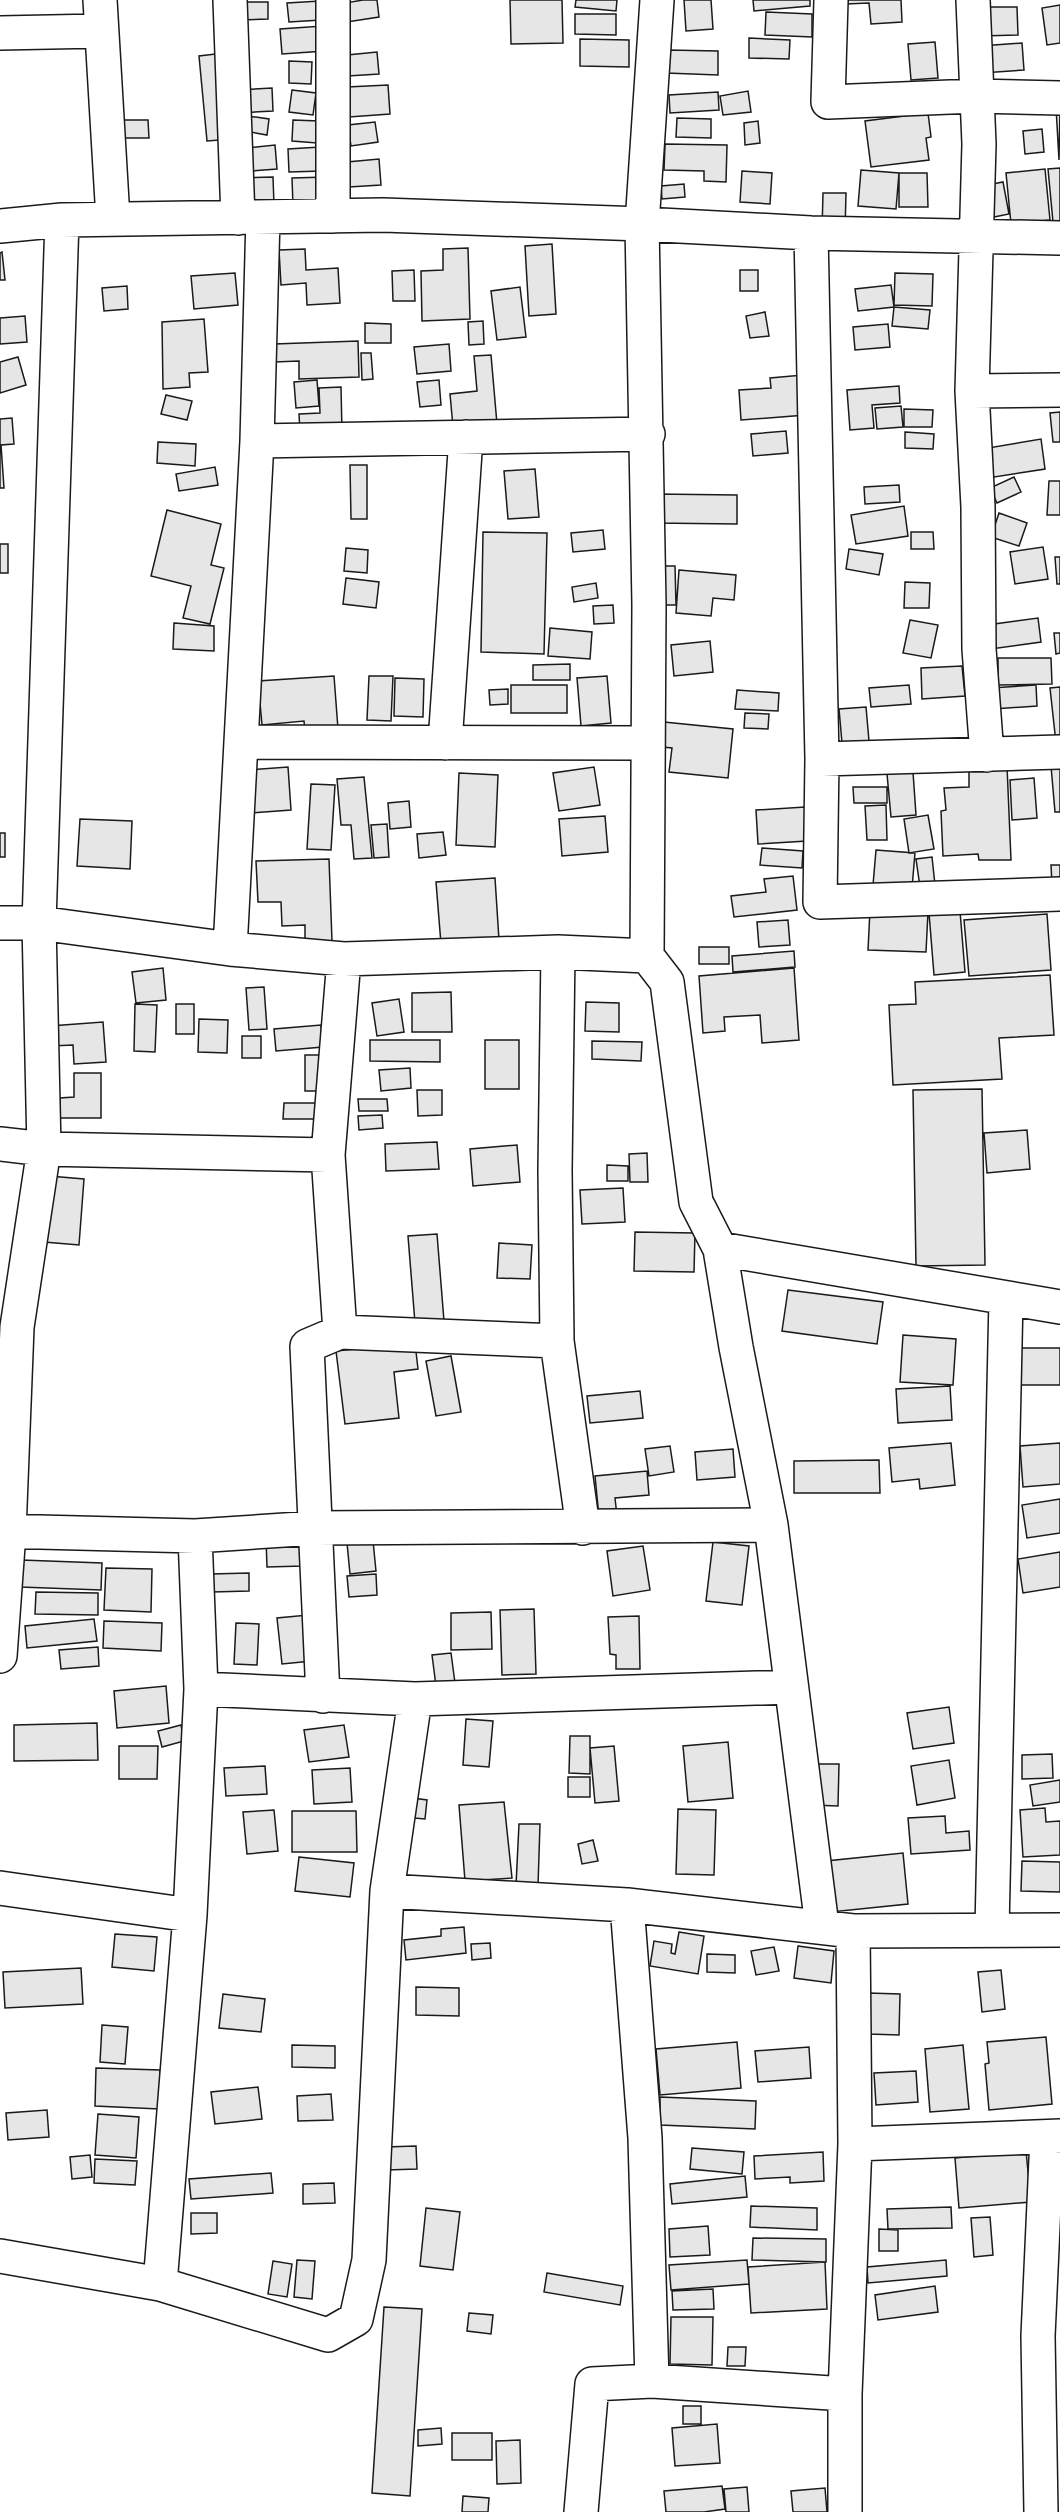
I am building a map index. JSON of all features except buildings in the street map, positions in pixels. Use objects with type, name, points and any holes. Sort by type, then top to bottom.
[{"type":"street","points":[[230,0],[250,217],[257,441],[230,949]]},
{"type":"street","points":[[333,0],[333,216]]},
{"type":"street","points":[[657,0],[642,224],[648,434],[647,956],[667,981],[696,1202],[720,1249],[771,1525],[791,1687],[837,1929],[855,2144],[845,2394],[845,2512]]},
{"type":"street","points":[[831,0],[828,102],[975,96],[1060,98]]},
{"type":"street","points":[[973,0],[975,96],[979,144],[972,391],[978,507],[979,649],[987,755]]},
{"type":"street","points":[[0,33],[100,15],[114,219]]},
{"type":"street","points":[[0,226],[62,220],[383,215],[642,224],[811,233],[1060,238]]},
{"type":"street","points":[[0,1656],[9,1327],[44,1149],[39,923],[62,220]]},
{"type":"street","points":[[811,233],[822,759],[820,902],[1060,894]]},
{"type":"street","points":[[972,391],[1060,390]]},
{"type":"street","points":[[257,441],[648,434]]},
{"type":"street","points":[[445,743],[466,437]]},
{"type":"street","points":[[242,742],[648,743]]},
{"type":"street","points":[[822,759],[1060,752]]},
{"type":"street","points":[[0,922],[39,923],[230,949],[344,959],[558,952],[647,956]]},
{"type":"street","points":[[558,952],[555,1170],[557,1341],[583,1528]]},
{"type":"street","points":[[340,1332],[328,1155],[344,959]]},
{"type":"street","points":[[0,1144],[44,1149],[328,1155]]},
{"type":"street","points":[[720,1249],[1060,1307]]},
{"type":"street","points":[[992,1929],[1006,1298]]},
{"type":"street","points":[[323,1696],[307,1346],[340,1332],[557,1341]]},
{"type":"street","points":[[4,1532],[195,1536],[315,1528],[771,1525]]},
{"type":"street","points":[[160,2284],[190,1915],[201,1689],[195,1536]]},
{"type":"street","points":[[201,1689],[415,1700],[791,1687]]},
{"type":"street","points":[[0,2256],[160,2284],[328,2335],[356,2319],[369,2260],[387,1891],[415,1700]]},
{"type":"street","points":[[0,1888],[190,1915]]},
{"type":"street","points":[[387,1891],[627,1905],[837,1929],[1060,1930]]},
{"type":"street","points":[[627,1905],[645,2138],[652,2381]]},
{"type":"street","points":[[855,2144],[1054,2137],[1038,2336],[1041,2512]]},
{"type":"street","points":[[581,2512],[592,2384],[652,2381],[845,2394]]}]
